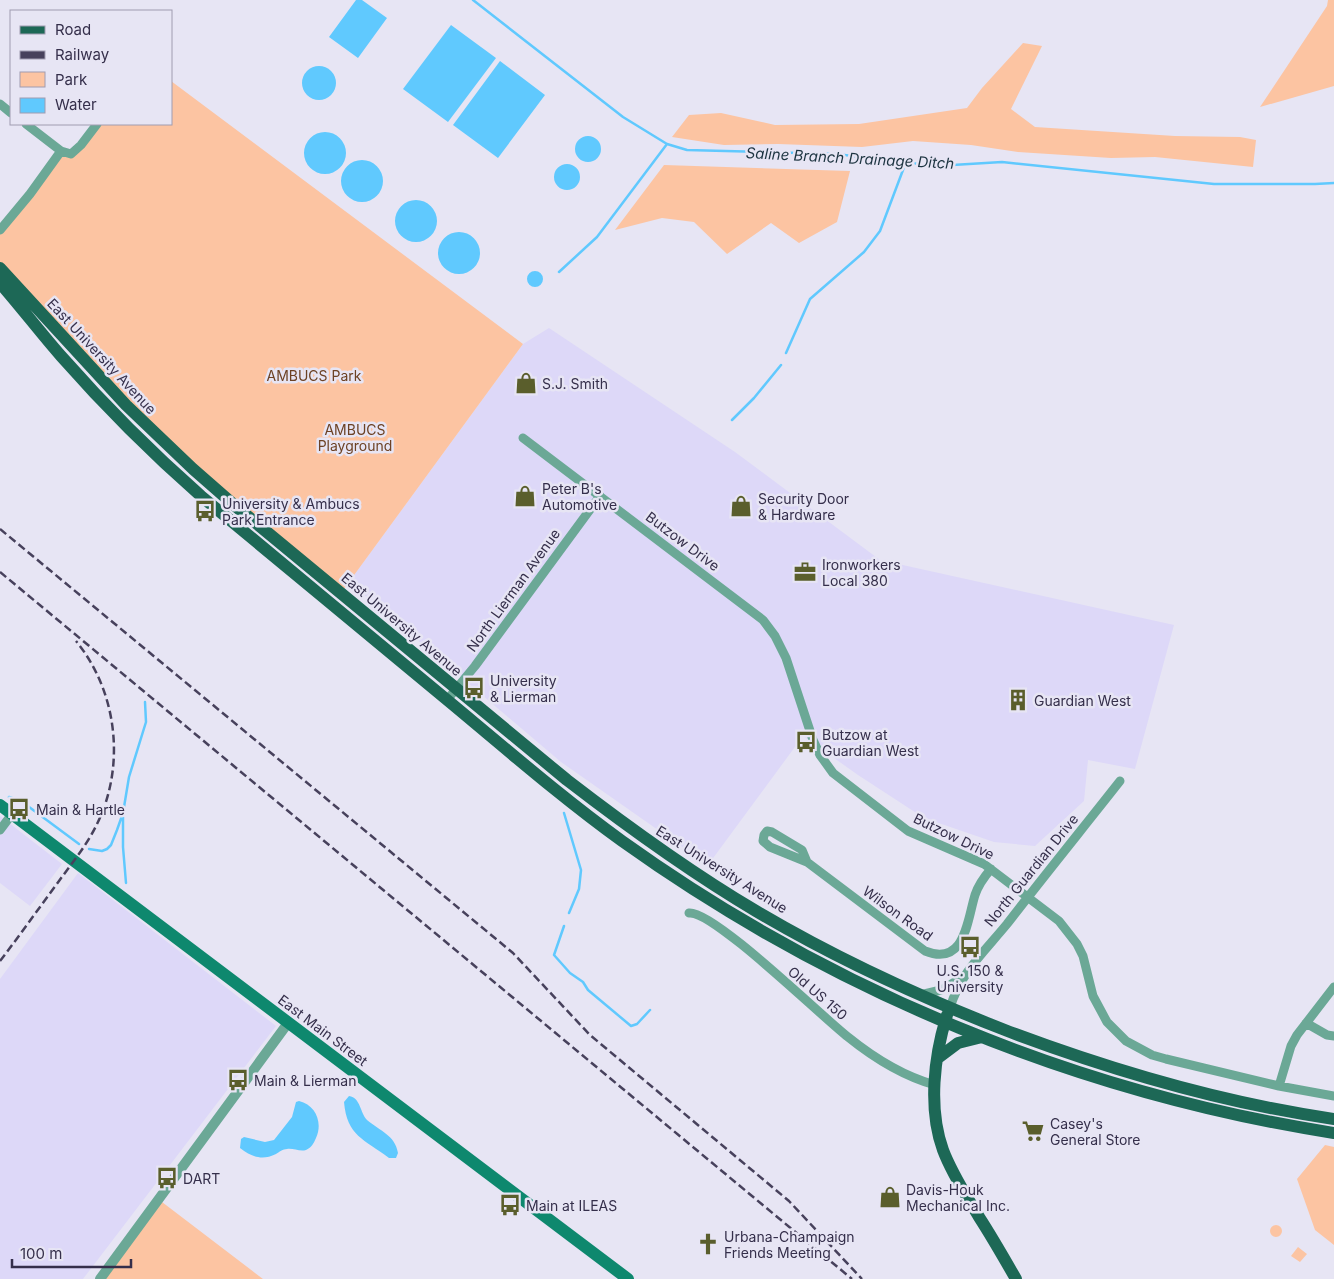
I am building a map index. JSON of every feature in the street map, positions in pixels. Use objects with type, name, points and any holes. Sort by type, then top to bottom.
[{"type":"main road","name":"East University Avenue","points":[[0,268],[126,405],[193,469],[583,792],[623,823],[695,873],[804,938],[850,962],[919,995],[1055,1049],[1146,1078],[1262,1106],[1334,1119]]},
{"type":"main road","name":"East University Avenue","points":[[0,283],[79,376],[109,408],[169,468],[201,496],[584,812],[675,877],[725,909],[861,984],[982,1037],[1130,1088],[1251,1118],[1334,1133]]},
{"type":"main road","name":"East Main Street","points":[[0,805],[628,1279]]},
{"type":"main road","points":[[950,1008],[945,1022],[935,1085],[935,1116],[938,1132],[945,1154],[958,1181],[1016,1279]]},
{"type":"main road","points":[[938,1058],[958,1042],[982,1037]]},
{"type":"street","points":[[0,104],[10,112]]},
{"type":"street","points":[[27,125],[61,150],[71,154],[96,125]]},
{"type":"street","points":[[0,230],[30,194],[61,150]]},
{"type":"street","name":"Butzow Drive","points":[[523,438],[763,620],[782,646],[813,740],[820,755],[833,773],[908,831],[972,858],[991,869],[1059,921],[1078,944],[1098,1008],[1107,1022],[1126,1041],[1166,1060],[1279,1086],[1334,1096]]},
{"type":"street","name":"North Lierman Avenue","points":[[447,700],[600,496]]},
{"type":"street","name":"North Guardian Drive","points":[[950,1008],[963,977],[1120,780]]},
{"type":"street","points":[[0,830],[12,814]]},
{"type":"street","name":"Wilson Road","points":[[807,862],[802,850],[772,832],[767,831],[764,835],[763,841],[770,847],[807,862],[924,951],[937,954],[951,951],[962,940],[975,894],[991,869]]},
{"type":"street","name":"Old US 150","points":[[689,913],[703,916],[737,941],[824,1018],[868,1051],[911,1077],[935,1085]]},
{"type":"street","name":"North Guardian Drive","points":[[919,995],[941,990],[963,977]]},
{"type":"street","points":[[1279,1086],[1290,1046],[1334,986]]},
{"type":"street","points":[[100,1279],[288,1023]]},
{"type":"street","points":[[1306,1023],[1327,1035],[1334,1036]]},
{"type":"shaded area","points":[[549,328],[735,452],[880,560],[1174,625],[1135,769],[1088,760],[1084,801],[1035,846],[994,842],[924,818],[803,736],[708,865],[561,762],[349,582],[523,344]]},
{"type":"shaded area","points":[[0,816],[62,864],[30,906],[0,883]]},
{"type":"shaded area","points":[[78,873],[276,1026],[83,1279],[0,1279],[0,979]]},
{"type":"green space","points":[[1328,0],[1334,0],[1334,86],[1260,107],[1327,6]]},
{"type":"green space","points":[[1023,43],[1042,46],[1011,109],[1035,127],[1175,136],[1240,137],[1256,140],[1253,167],[1155,157],[1111,158],[1018,152],[971,145],[913,141],[862,147],[778,144],[724,145],[672,137],[689,115],[721,113],[775,125],[859,124],[967,108],[982,88]]},
{"type":"green space","name":"AMBUCS Park","points":[[172,82],[523,344],[341,593],[193,469],[0,268],[0,230],[61,151],[70,154],[96,125],[172,125]]},
{"type":"green space","points":[[664,165],[850,171],[837,222],[799,243],[771,223],[727,254],[694,222],[662,218],[615,230]]},
{"type":"green space","points":[[1325,1145],[1334,1147],[1334,1245],[1315,1230],[1297,1179]]},
{"type":"green space","points":[[162,1202],[263,1279],[105,1279]]},
{"type":"green space","points":[[1276,1225],[1282,1231],[1276,1237],[1270,1231]]},
{"type":"green space","points":[[1298,1247],[1307,1254],[1300,1262],[1291,1256]]},
{"type":"water","points":[[356,0],[362,0],[387,18],[358,58],[329,37]]},
{"type":"water","points":[[451,25],[496,58],[448,122],[403,89]]},
{"type":"water","points":[[500,61],[545,95],[498,158],[453,125]]},
{"type":"water","points":[[319,66],[326,67],[331,71],[335,76],[335,90],[331,95],[326,99],[319,100],[312,99],[307,95],[303,90],[302,83],[303,76],[307,71],[312,67]]},
{"type":"water","points":[[325,132],[340,138],[346,153],[340,168],[325,174],[310,168],[304,153],[310,138]]},
{"type":"water","points":[[588,136],[597,140],[601,149],[597,158],[588,162],[579,158],[575,149],[579,140]]},
{"type":"water","points":[[362,160],[370,162],[379,170],[383,181],[381,189],[373,198],[362,202],[354,200],[345,192],[341,181],[343,173],[351,164]]},
{"type":"water","points":[[567,164],[576,168],[580,177],[576,186],[567,190],[558,186],[554,177],[558,168]]},
{"type":"water","points":[[420,200],[428,203],[434,209],[437,221],[434,233],[428,239],[412,242],[404,239],[398,233],[395,217],[398,209],[404,203]]},
{"type":"water","points":[[463,232],[471,235],[477,241],[480,253],[477,265],[471,271],[455,274],[447,271],[441,265],[438,249],[441,241],[447,235]]},
{"type":"water","points":[[535,271],[541,273],[543,279],[541,285],[535,287],[529,285],[527,279],[529,273]]},
{"type":"water","points":[[349,1096],[356,1100],[367,1120],[394,1142],[398,1153],[396,1158],[389,1158],[358,1136],[353,1130],[344,1102]]},
{"type":"water","points":[[299,1101],[310,1106],[318,1121],[318,1132],[309,1148],[306,1150],[286,1149],[262,1158],[253,1156],[240,1148],[241,1139],[244,1137],[265,1142],[274,1140],[292,1117],[296,1102]]},
{"type":"waterway","name":"Saline Branch Drainage Ditch","points":[[473,0],[623,117],[667,144],[687,150],[836,154],[936,166],[1002,162],[1214,184],[1334,183]]},
{"type":"waterway","points":[[559,272],[597,237],[667,144]]},
{"type":"waterway","points":[[786,353],[810,299],[864,252],[880,231],[906,162]]},
{"type":"waterway","points":[[732,420],[754,398],[781,365]]},
{"type":"waterway","points":[[89,849],[102,851],[107,849],[111,845],[117,830],[123,813],[129,777],[146,722],[145,702]]},
{"type":"waterway","points":[[9,797],[21,801],[79,844]]},
{"type":"waterway","points":[[564,813],[581,870],[579,889],[569,913]]},
{"type":"waterway","points":[[123,817],[126,883]]},
{"type":"waterway","points":[[564,926],[554,955],[570,973],[583,982],[588,990],[631,1026],[637,1024],[650,1010]]},
{"type":"railway","points":[[0,529],[513,953],[590,1035],[789,1201],[862,1279]]},
{"type":"railway","points":[[0,572],[852,1279]]},
{"type":"railway","points":[[0,961],[84,847],[97,824],[112,778],[113,729],[108,705],[101,682],[90,661],[76,641]]},
{"type":"place","name":"S.J. Smith","points":[[526,383]]},
{"type":"place","name":"Peter B's Automotive","points":[[525,496]]},
{"type":"place","name":"Security Door & Hardware","points":[[741,506]]},
{"type":"place","name":"University & Ambucs Park Entrance","points":[[205,511]]},
{"type":"place","name":"Ironworkers Local 380","points":[[805,572]]},
{"type":"place","name":"University & Lierman","points":[[474,688]]},
{"type":"place","name":"Guardian West","points":[[1018,700]]},
{"type":"place","name":"Butzow at Guardian West","points":[[806,742]]},
{"type":"place","name":"Main & Hartle","points":[[19,809]]},
{"type":"place","name":"U.S. 150 & University","points":[[970,947]]},
{"type":"place","name":"Main & Lierman","points":[[238,1080]]},
{"type":"place","name":"Casey's General Store","points":[[1033,1131]]},
{"type":"place","name":"DART","points":[[167,1178]]},
{"type":"place","name":"Davis-Houk Mechanical Inc.","points":[[890,1197]]},
{"type":"place","name":"Main at ILEAS","points":[[510,1205]]},
{"type":"place","name":"Urbana-Champaign Friends Meeting","points":[[708,1244]]},
{"type":"park label","name":"AMBUCS Playground","points":[[355,438]]}]
